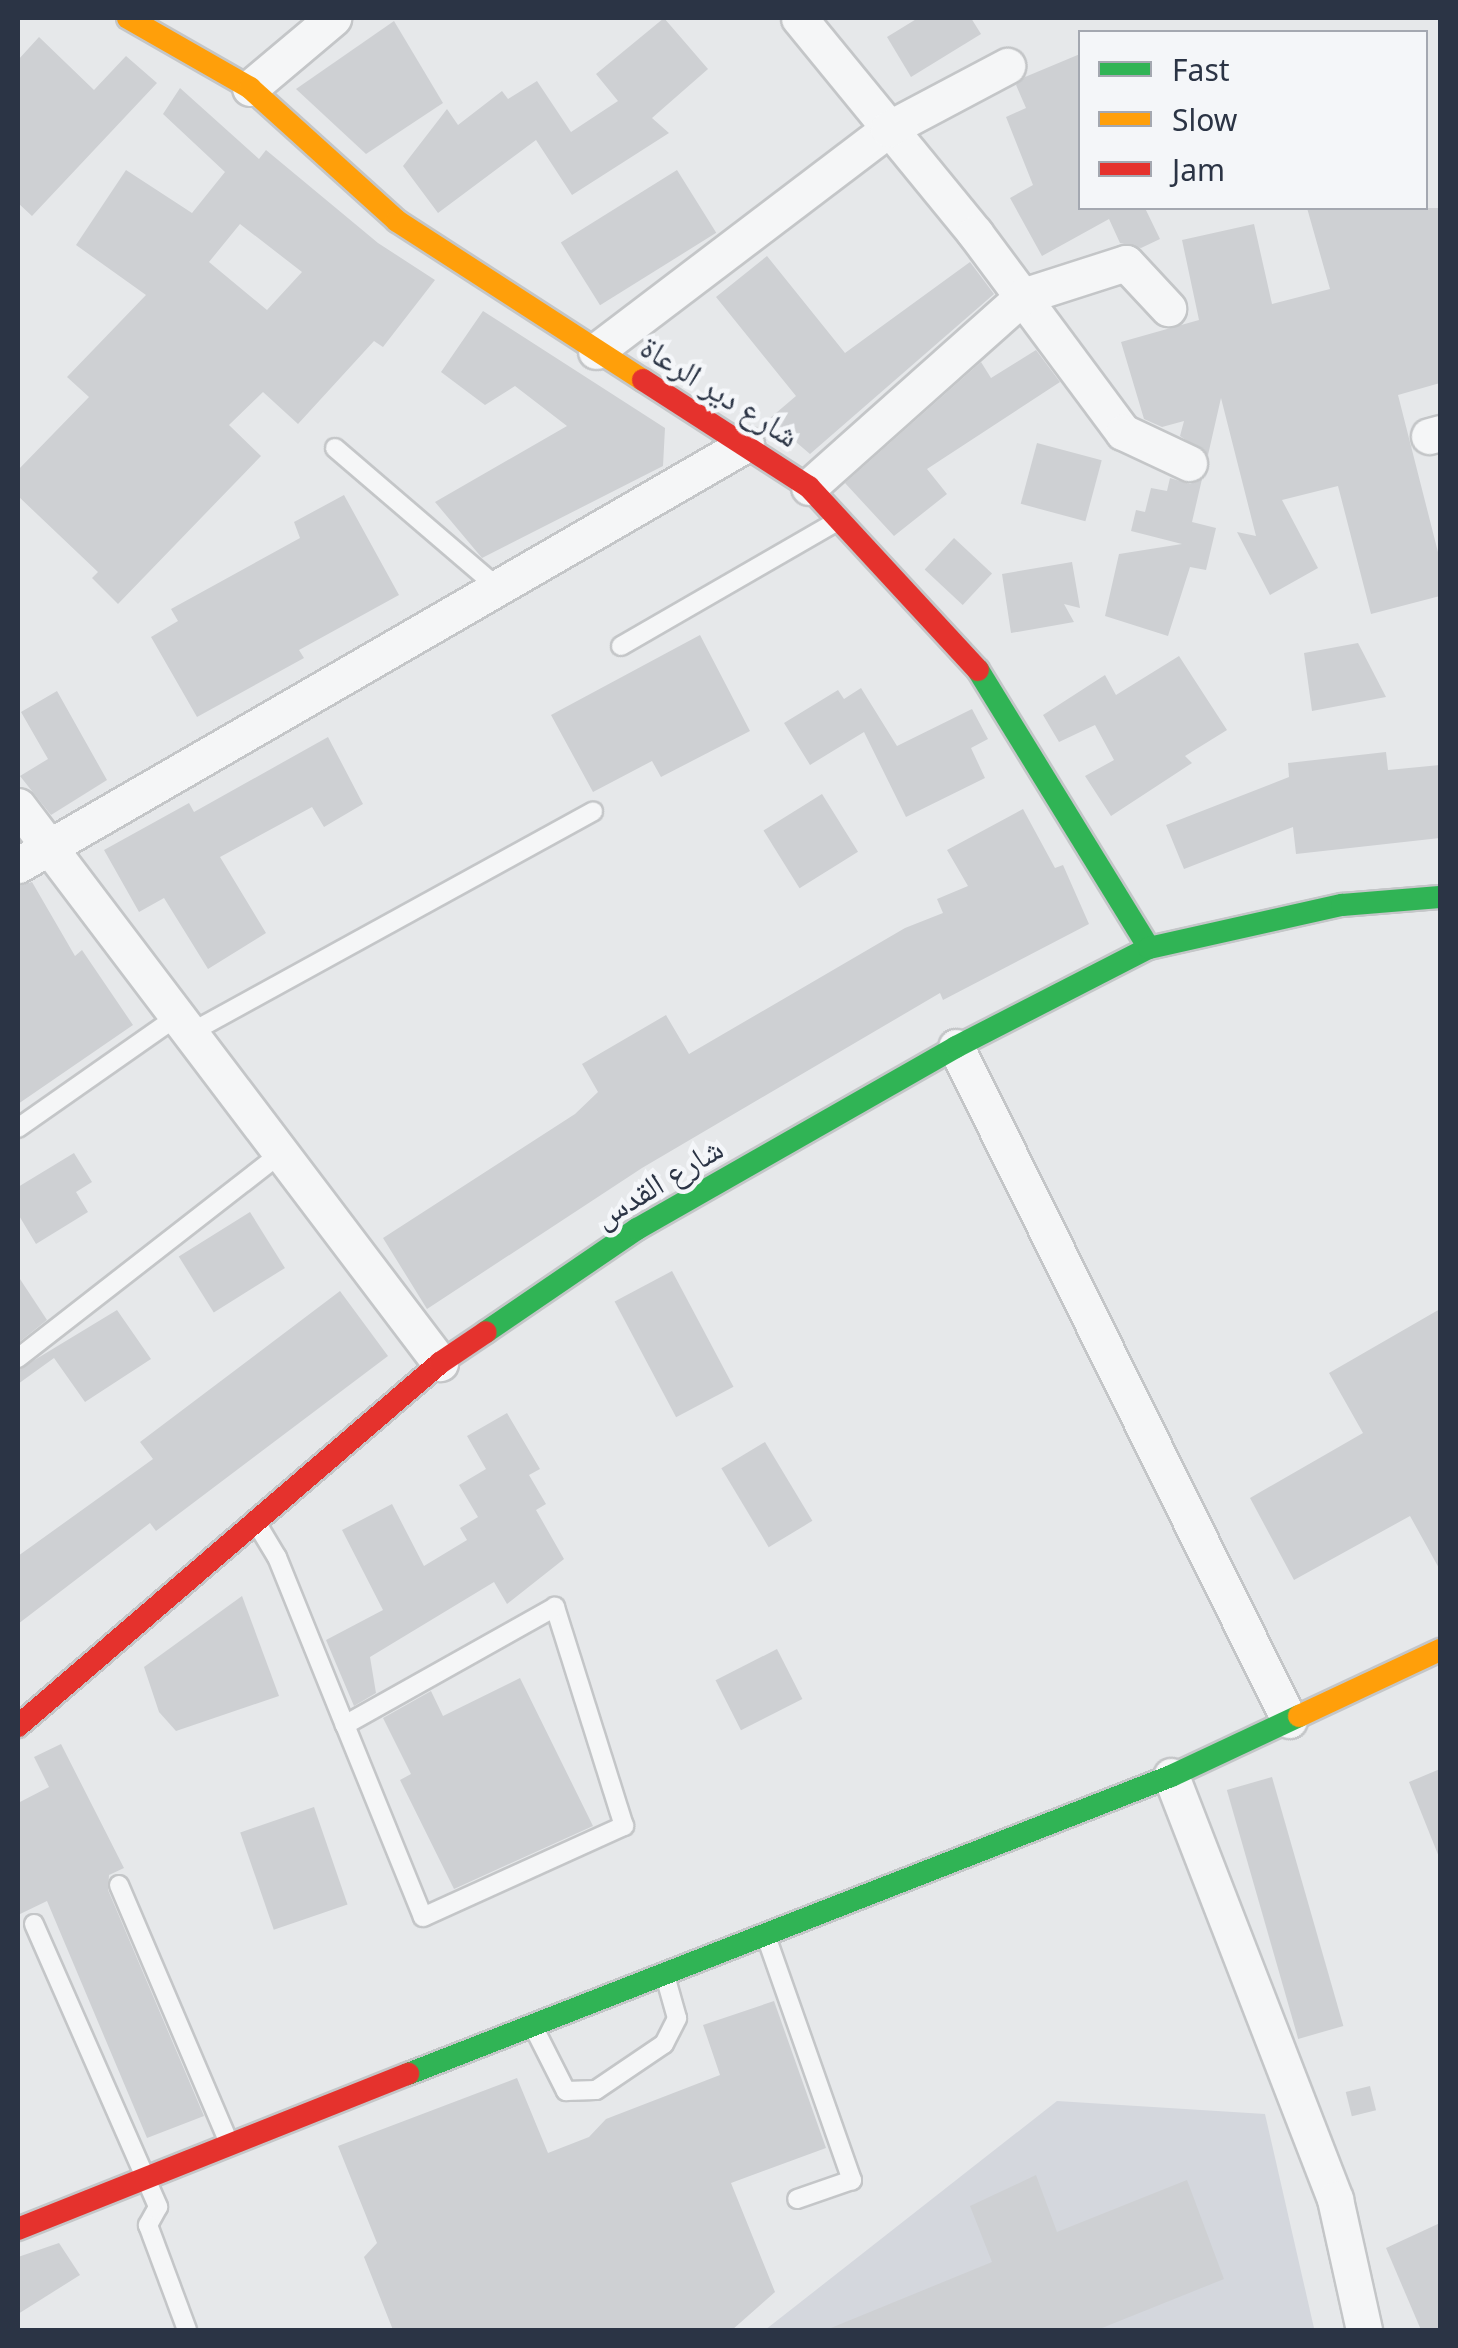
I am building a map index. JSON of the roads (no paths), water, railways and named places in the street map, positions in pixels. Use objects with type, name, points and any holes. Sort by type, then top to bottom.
[{"type":"street","name":"شارع دير الرعاة","points":[[128,18],[250,88],[396,220],[809,488],[991,684],[1149,948]]},
{"type":"street","points":[[250,88],[333,18]]},
{"type":"street","points":[[798,18],[1023,296],[1123,432],[1189,463]]},
{"type":"street","points":[[596,351],[888,128],[1007,66]]},
{"type":"street","points":[[809,488],[1023,296],[1126,263],[1168,308]]},
{"type":"street","points":[[18,865],[746,444]]},
{"type":"street","points":[[18,806],[440,1363]]},
{"type":"street","name":"شارع القدس","points":[[18,1726],[440,1363],[637,1230],[956,1046],[1149,948],[1342,906],[1440,897]]},
{"type":"street","points":[[956,1046],[1289,1720]]},
{"type":"street","points":[[18,2228],[228,2140],[665,1978],[1171,1776],[1440,1650]]},
{"type":"street","points":[[1171,1776],[1335,2199],[1364,2330]]},
{"type":"lane","points":[[335,448],[498,587]]},
{"type":"lane","points":[[621,646],[840,519]]},
{"type":"lane","points":[[18,1128],[184,1024],[593,811]]},
{"type":"lane","points":[[18,1358],[282,1154]]},
{"type":"lane","points":[[255,1521],[277,1557],[345,1725],[423,1917],[624,1826],[555,1607],[345,1725]]},
{"type":"lane","points":[[120,1885],[228,2140]]},
{"type":"lane","points":[[34,1924],[140,2177],[158,2207],[148,2225],[187,2330]]},
{"type":"lane","points":[[766,1938],[852,2180],[797,2199]]},
{"type":"lane","points":[[534,2027],[566,2091],[596,2090],[664,2044],[677,2018],[665,1978]]}]
